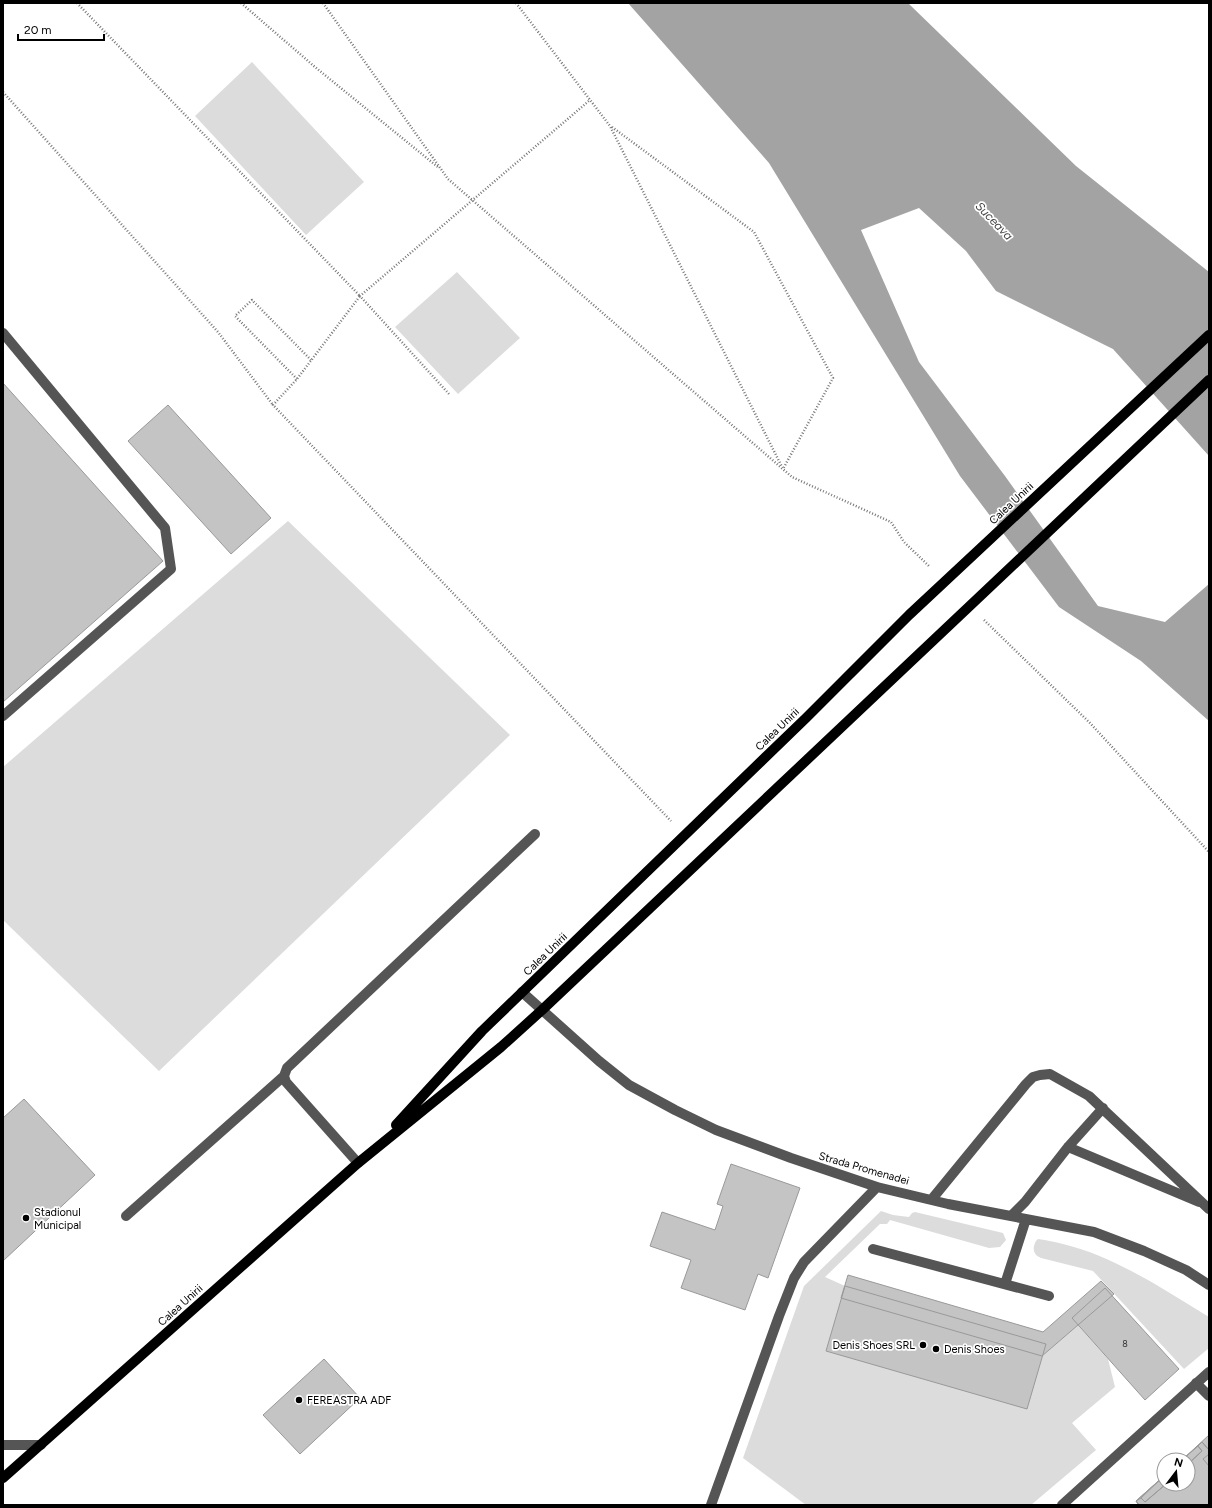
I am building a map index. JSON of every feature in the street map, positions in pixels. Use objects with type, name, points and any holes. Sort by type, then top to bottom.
[{"type":"main road","name":"Calea Unirii","points":[[373,1150],[482,1031],[522,992],[806,718],[909,615],[1209,335]]},
{"type":"main road","name":"Calea Unirii","points":[[3,1478],[358,1163],[501,1046],[542,1010],[1209,380]]},
{"type":"street","points":[[3,333],[165,528],[171,568],[3,716]]},
{"type":"street","points":[[126,1216],[284,1076],[287,1068],[535,834]]},
{"type":"street","name":"Strada Promenadei","points":[[522,992],[599,1061],[629,1085],[716,1130],[790,1158],[877,1187],[932,1200],[1094,1232],[1144,1251],[1186,1270],[1209,1285]]},
{"type":"street","points":[[932,1200],[1033,1078],[1040,1075],[1050,1074],[1089,1096],[1207,1207]]},
{"type":"street","points":[[284,1076],[286,1082],[358,1163]]},
{"type":"street","points":[[1011,1216],[1025,1202],[1068,1147],[1103,1108]]},
{"type":"street","points":[[1068,1147],[1207,1207]]},
{"type":"street","points":[[710,1505],[794,1278],[804,1262],[877,1187]]},
{"type":"street","points":[[1005,1284],[1026,1219]]},
{"type":"street","points":[[873,1249],[1049,1296]]},
{"type":"street","points":[[1062,1505],[1209,1372]]},
{"type":"street","points":[[1196,1383],[1209,1396]]},
{"type":"street","points":[[3,1445],[41,1444]]},
{"type":"path","points":[[77,3],[360,296],[449,394]]},
{"type":"path","points":[[240,3],[315,67],[442,171]]},
{"type":"path","points":[[324,3],[448,179],[792,477],[891,522],[904,542],[932,570]]},
{"type":"path","points":[[516,3],[610,126],[783,469]]},
{"type":"path","points":[[3,92],[218,332],[273,405],[685,835]]},
{"type":"path","points":[[273,405],[297,379],[360,296],[590,100]]},
{"type":"path","points":[[610,126],[754,232],[833,378],[783,469]]},
{"type":"path","points":[[297,379],[235,316],[252,300],[311,360]]},
{"type":"path","points":[[983,619],[1090,723],[1209,852]]},
{"type":"shaded area","points":[[252,62],[364,182],[306,235],[195,116]]},
{"type":"shaded area","points":[[457,272],[520,338],[458,394],[395,327]]},
{"type":"shaded area","points":[[288,521],[510,735],[159,1071],[3,920],[3,767]]},
{"type":"shaded area","points":[[881,1211],[893,1215],[909,1217],[915,1212],[1003,1233],[1006,1240],[1000,1247],[989,1248],[890,1220],[887,1224],[880,1224],[825,1277],[845,1286],[826,1351],[1042,1356],[1078,1325],[1108,1359],[1115,1387],[1072,1423],[1096,1450],[1031,1505],[806,1505],[743,1458],[804,1286]]},
{"type":"shaded area","points":[[1038,1239],[1048,1240],[1083,1250],[1120,1265],[1157,1285],[1209,1317],[1209,1348],[1184,1369],[1093,1271],[1038,1257],[1034,1251],[1034,1246]]},
{"type":"water","name":"Suceava","points":[[628,3],[908,3],[1076,166],[1209,272],[1209,456],[1113,349],[996,291],[966,251],[919,208],[861,230],[919,362],[1005,476],[1098,606],[1165,622],[1209,584],[1209,721],[1141,661],[1059,607],[960,476],[769,163]]},
{"type":"building","points":[[3,383],[163,561],[3,702]]},
{"type":"building","points":[[168,405],[271,518],[231,554],[128,441]]},
{"type":"building","name":"Stadionul Municipal","points":[[24,1099],[95,1175],[3,1261],[3,1118]]},
{"type":"building","points":[[731,1164],[800,1188],[768,1278],[758,1274],[745,1310],[681,1288],[691,1260],[650,1246],[662,1212],[715,1230],[723,1206],[717,1204]]},
{"type":"building","points":[[848,1275],[1043,1332],[1101,1281],[1114,1294],[1042,1356],[841,1298]]},
{"type":"building","name":"Denis Shoes","points":[[845,1286],[1046,1344],[1027,1409],[826,1351]]},
{"type":"building","points":[[1105,1288],[1179,1369],[1145,1400],[1072,1318]]},
{"type":"building","points":[[324,1359],[360,1398],[300,1454],[263,1415]]},
{"type":"building","points":[[1209,1435],[1209,1505],[1139,1505],[1136,1501],[1156,1483],[1156,1492],[1196,1492],[1196,1452],[1191,1452]]},
{"type":"building","points":[[1202,1442],[1209,1450],[1209,1454],[1203,1459],[1209,1466],[1209,1505],[1139,1505],[1136,1501],[1141,1498],[1145,1502],[1157,1492],[1196,1492],[1196,1457],[1202,1451],[1198,1446]]},
{"type":"building","points":[[1202,1442],[1209,1450],[1209,1505],[1139,1505],[1136,1501],[1156,1483],[1156,1492],[1196,1492],[1196,1452],[1191,1452]]},
{"type":"building","points":[[1198,1446],[1202,1451],[1196,1457],[1196,1452],[1191,1452]]},
{"type":"building","points":[[1156,1484],[1157,1492],[1145,1502],[1141,1498]]},
{"type":"place","name":"Stadionul Municipal","points":[[26,1218]]},
{"type":"place","name":"Denis Shoes SRL","points":[[923,1345]]},
{"type":"place","name":"Denis Shoes","points":[[936,1349]]},
{"type":"place","name":"FEREASTRA ADF","points":[[299,1400]]}]
